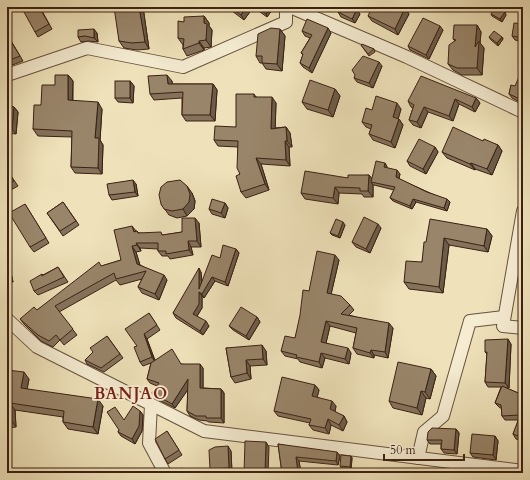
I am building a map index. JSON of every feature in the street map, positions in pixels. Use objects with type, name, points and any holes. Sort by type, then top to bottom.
[{"type":"street","points":[[7,75],[87,48],[183,67],[286,22],[286,7]]},
{"type":"street","points":[[290,7],[407,57],[523,112]]},
{"type":"street","points":[[523,211],[503,326],[523,328]]},
{"type":"street","points":[[418,458],[424,432],[443,416],[470,321],[504,317]]},
{"type":"street","points":[[7,319],[37,347],[204,432],[523,471]]},
{"type":"street","points":[[151,405],[149,444],[165,473]]},
{"type":"building","points":[[33,7],[39,7],[49,24],[35,32],[24,12]]},
{"type":"building","points":[[114,7],[139,7],[145,42],[132,43],[119,41]]},
{"type":"building","points":[[229,7],[246,7],[241,15]]},
{"type":"building","points":[[260,7],[271,7],[266,14],[259,9]]},
{"type":"building","points":[[340,7],[352,7],[357,9],[352,19],[338,12]]},
{"type":"building","points":[[372,7],[405,8],[395,29],[368,16]]},
{"type":"building","points":[[495,7],[505,12],[500,19],[491,14]]},
{"type":"building","points":[[204,16],[204,23],[207,24],[206,40],[199,41],[199,43],[183,49],[184,39],[178,38],[178,21],[184,22],[184,17]]},
{"type":"building","points":[[423,18],[440,26],[426,55],[408,46]]},
{"type":"building","points":[[307,19],[328,28],[309,68],[300,63],[303,54],[301,53],[312,35],[302,31]]},
{"type":"building","points":[[514,23],[523,24],[523,38],[512,36]]},
{"type":"building","points":[[454,25],[477,25],[475,47],[479,41],[477,68],[457,68],[448,64],[449,45],[456,40],[453,39]]},
{"type":"building","points":[[271,28],[280,29],[277,64],[262,63],[262,56],[256,56],[258,34]]},
{"type":"building","points":[[94,29],[94,38],[85,36],[78,37],[78,30]]},
{"type":"building","points":[[494,31],[502,37],[497,43],[489,37]]},
{"type":"building","points":[[7,35],[20,56],[7,61]]},
{"type":"building","points":[[362,44],[374,49],[368,54],[361,45]]},
{"type":"building","points":[[363,56],[379,62],[369,83],[354,78],[355,75],[352,70]]},
{"type":"building","points":[[522,70],[523,88],[520,99],[509,94],[511,85],[515,86]]},
{"type":"building","points":[[55,75],[68,75],[68,100],[98,102],[95,138],[99,138],[98,168],[71,167],[72,131],[33,129],[34,105],[41,105],[42,85],[55,85]]},
{"type":"building","points":[[167,75],[168,84],[213,84],[210,115],[182,115],[183,92],[150,94],[148,76]]},
{"type":"building","points":[[421,76],[476,98],[472,107],[455,99],[449,116],[424,107],[417,122],[409,120],[414,105],[408,101]]},
{"type":"building","points":[[310,80],[335,89],[328,110],[302,102]]},
{"type":"building","points":[[115,81],[130,81],[130,98],[115,98]]},
{"type":"building","points":[[236,94],[254,94],[254,97],[272,97],[271,129],[286,127],[287,141],[285,141],[286,160],[256,158],[265,184],[241,192],[236,176],[240,174],[237,168],[238,141],[214,140],[215,126],[236,127]]},
{"type":"building","points":[[376,96],[397,103],[393,117],[399,119],[391,142],[369,134],[372,125],[362,122],[366,108],[372,110]]},
{"type":"building","points":[[7,106],[14,107],[12,129],[7,128]]},
{"type":"building","points":[[453,127],[483,141],[484,139],[498,145],[487,169],[471,163],[470,164],[442,152]]},
{"type":"building","points":[[419,139],[435,147],[423,169],[407,161]]},
{"type":"building","points":[[376,161],[385,163],[384,167],[397,170],[396,177],[427,192],[447,199],[444,208],[413,199],[410,206],[390,198],[395,187],[371,182]]},
{"type":"building","points":[[7,170],[14,181],[7,184]]},
{"type":"building","points":[[305,171],[348,178],[348,175],[369,175],[368,191],[360,191],[360,188],[335,187],[333,198],[301,193]]},
{"type":"building","points":[[133,180],[135,192],[109,195],[107,184]]},
{"type":"building","points":[[180,180],[187,186],[190,194],[189,202],[183,209],[172,211],[164,209],[159,195],[161,187],[167,182]]},
{"type":"building","points":[[212,199],[225,203],[221,213],[209,209]]},
{"type":"building","points":[[63,202],[76,221],[60,231],[47,213]]},
{"type":"building","points":[[25,204],[46,238],[30,247],[9,213]]},
{"type":"building","points":[[364,217],[378,224],[366,249],[352,242]]},
{"type":"building","points":[[182,218],[195,218],[197,241],[188,241],[189,250],[166,254],[166,251],[158,251],[158,243],[136,243],[137,245],[132,246],[137,264],[164,275],[155,294],[138,287],[146,271],[116,279],[114,273],[55,306],[73,329],[60,340],[56,335],[49,341],[38,335],[20,319],[34,307],[37,310],[99,262],[101,266],[121,260],[114,230],[132,226],[134,232],[137,231],[138,233],[161,232],[162,235],[182,232]]},
{"type":"building","points":[[336,219],[343,222],[338,236],[330,233]]},
{"type":"building","points":[[430,219],[487,229],[484,246],[444,238],[439,287],[404,282],[406,261],[422,262],[424,242],[426,242]]},
{"type":"building","points":[[523,232],[523,245],[521,245]]},
{"type":"building","points":[[223,245],[236,249],[225,282],[212,277],[202,294],[199,292],[199,304],[193,314],[206,321],[200,331],[173,313],[199,268],[199,289],[212,255],[220,258]]},
{"type":"building","points":[[317,251],[335,255],[327,293],[341,296],[350,305],[341,314],[389,323],[385,352],[371,350],[370,353],[353,348],[357,328],[326,321],[321,342],[348,348],[345,359],[321,353],[319,362],[296,357],[297,355],[281,351],[285,336],[295,338],[303,290],[309,291]]},
{"type":"building","points":[[7,263],[10,277],[7,278]]},
{"type":"building","points":[[58,267],[64,277],[34,291],[30,281]]},
{"type":"building","points":[[241,307],[257,317],[246,336],[229,326]]},
{"type":"building","points":[[149,313],[157,325],[144,334],[152,357],[140,362],[134,347],[137,346],[125,329]]},
{"type":"building","points":[[107,336],[120,354],[101,368],[85,360],[93,352],[90,348]]},
{"type":"building","points":[[508,339],[505,383],[485,382],[487,352],[485,352],[485,340]]},
{"type":"building","points":[[262,345],[263,359],[246,360],[247,373],[231,377],[226,348]]},
{"type":"building","points":[[172,349],[181,364],[200,364],[200,388],[221,389],[221,418],[196,416],[187,411],[188,379],[172,404],[152,393],[159,383],[147,379],[151,363]]},
{"type":"building","points":[[398,362],[431,369],[425,392],[421,391],[417,408],[389,401]]},
{"type":"building","points":[[7,370],[24,372],[21,388],[98,399],[93,427],[63,422],[64,411],[10,403],[11,420],[7,421]]},
{"type":"building","points":[[282,377],[315,385],[312,396],[332,401],[330,409],[344,416],[339,425],[328,419],[325,428],[309,425],[311,419],[274,411]]},
{"type":"building","points":[[502,386],[523,395],[523,438],[513,434],[520,415],[502,416],[501,405],[495,403]]},
{"type":"building","points":[[133,406],[140,411],[139,426],[132,439],[118,432],[119,430],[107,412],[115,407],[124,420]]},
{"type":"building","points":[[432,428],[456,429],[454,450],[441,449],[442,440],[427,440],[428,432]]},
{"type":"building","points":[[167,431],[179,450],[165,459],[155,439]]},
{"type":"building","points":[[472,434],[495,436],[493,455],[470,453]]},
{"type":"building","points":[[245,441],[266,442],[265,473],[244,473]]},
{"type":"building","points":[[278,444],[337,452],[336,461],[296,457],[298,473],[282,473]]},
{"type":"building","points":[[228,446],[229,468],[210,469],[209,450],[215,447]]},
{"type":"building","points":[[341,455],[351,456],[350,467],[340,466]]},
{"type":"building","points":[[182,468],[185,473],[173,473]]},
{"type":"building","points":[[440,469],[452,473],[438,473]]},
{"type":"district","name":"BANJAO","points":[[131,393]]}]
